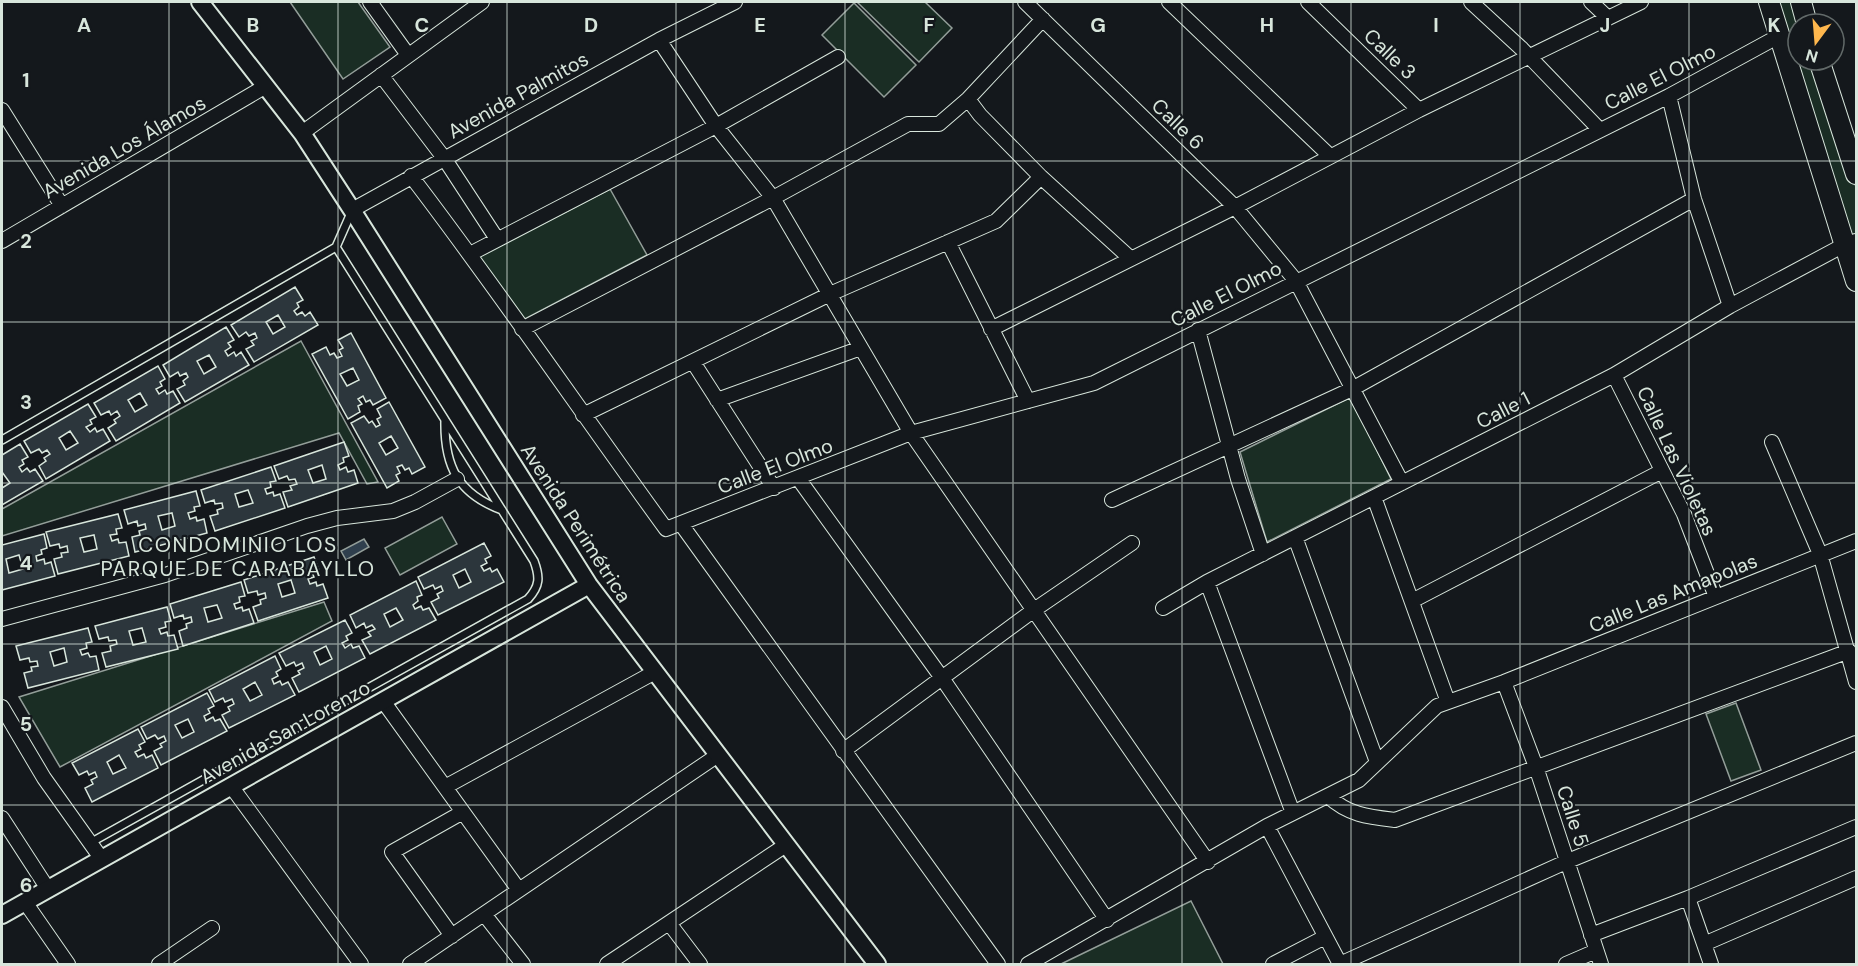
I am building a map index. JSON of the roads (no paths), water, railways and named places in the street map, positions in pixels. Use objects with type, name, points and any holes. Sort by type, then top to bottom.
[{"type":"main road","points":[[1769,2],[1851,242],[1857,281]]},
{"type":"main road","points":[[1823,72],[1857,174]]},
{"type":"street","name":"Avenida Perimétrica","points":[[200,2],[302,133],[589,585],[877,964]]},
{"type":"street","points":[[370,2],[408,55]]},
{"type":"street","points":[[302,133],[482,2]]},
{"type":"street","name":"Avenida Palmitos","points":[[352,210],[659,40],[710,7],[735,2]]},
{"type":"street","name":"Calle 6","points":[[1025,2],[1235,207],[1296,281],[1402,483]]},
{"type":"street","points":[[1169,2],[1330,156]]},
{"type":"street","name":"Calle 3","points":[[1308,2],[1419,110]]},
{"type":"street","points":[[1470,2],[1528,56],[1600,130]]},
{"type":"street","points":[[1591,2],[1608,18]]},
{"type":"street","points":[[991,329],[1235,207],[1419,110],[1641,2]]},
{"type":"street","points":[[522,328],[773,198],[908,124],[939,124],[968,99],[1043,20]]},
{"type":"street","name":"Calle El Olmo","points":[[583,416],[666,529],[911,433],[1095,383],[1669,96],[1779,36]]},
{"type":"street","points":[[659,40],[716,126],[773,198],[911,433],[1208,862]]},
{"type":"street","points":[[470,254],[716,126],[838,57]]},
{"type":"street","points":[[381,75],[444,158],[498,239]]},
{"type":"street","name":"Avenida Los Álamos","points":[[2,241],[266,86]]},
{"type":"street","points":[[1669,96],[1694,199],[1730,306]]},
{"type":"street","points":[[968,99],[980,115],[1041,177],[1130,258]]},
{"type":"street","points":[[2,110],[62,206]]},
{"type":"street","points":[[411,176],[470,254],[583,416],[830,294],[996,221],[1041,177]]},
{"type":"street","points":[[1112,500],[1352,389],[1694,199]]},
{"type":"street","points":[[948,242],[1028,401]]},
{"type":"street","name":"Calle 1","points":[[1163,608],[1207,582],[1614,375],[1730,306],[1851,242]]},
{"type":"street","points":[[1198,330],[1229,447],[1263,554]]},
{"type":"street","points":[[717,400],[861,348]]},
{"type":"street","points":[[693,362],[774,488]]},
{"type":"street","name":"Calle Las Violetas","points":[[1614,375],[1684,514],[1716,597]]},
{"type":"street","points":[[1772,442],[1820,554],[1857,682]]},
{"type":"street","points":[[1412,602],[1662,471]]},
{"type":"street","points":[[798,478],[942,678],[1107,920]]},
{"type":"street","points":[[2,620],[165,575],[307,526],[337,518],[393,511],[457,479]]},
{"type":"street","points":[[1374,497],[1448,702]]},
{"type":"street","points":[[681,524],[998,964]]},
{"type":"street","points":[[1295,537],[1377,762]]},
{"type":"street","name":"Calle Las Amapolas","points":[[1028,964],[1267,826],[1359,780],[1437,705],[1504,682],[1857,541]]},
{"type":"street","points":[[843,751],[1034,610],[1132,543]]},
{"type":"street","points":[[1207,582],[1293,813]]},
{"type":"street","name":"Avenida San Lorenzo","points":[[2,915],[589,585]]},
{"type":"street","points":[[1328,796],[1354,814],[1395,820],[1849,651]]},
{"type":"street","points":[[445,788],[655,672]]},
{"type":"street","name":"Calle 5","points":[[1504,682],[1536,767],[1601,964]]},
{"type":"street","points":[[383,701],[519,890]]},
{"type":"street","points":[[2,707],[44,778],[101,858]]},
{"type":"street","points":[[1267,826],[1340,964],[1568,861],[1857,743]]},
{"type":"street","points":[[410,964],[718,755]]},
{"type":"street","points":[[231,786],[361,964]]},
{"type":"street","points":[[452,936],[392,852],[463,812]]},
{"type":"street","points":[[2,818],[48,889]]},
{"type":"street","points":[[1591,935],[1688,898],[1857,827]]},
{"type":"street","points":[[607,964],[786,845]]},
{"type":"street","points":[[1704,944],[1857,878]]},
{"type":"street","points":[[1688,898],[1710,964]]},
{"type":"street","points":[[25,902],[68,964]]},
{"type":"street","points":[[484,914],[523,964]]},
{"type":"street","points":[[669,923],[700,964]]},
{"type":"street","points":[[159,964],[212,928]]},
{"type":"street","points":[[1273,964],[1325,937]]},
{"type":"street","points":[[1566,964],[1596,951]]},
{"type":"lane","points":[[2,440],[336,247],[352,210]]},
{"type":"lane","points":[[90,843],[535,592],[539,582],[534,561],[336,247]]},
{"type":"lane","points":[[445,420],[444,442],[448,459],[457,479],[470,494],[484,504],[502,510]]},
{"type":"water","points":[[364,539],[369,547],[346,560],[341,551]]},
{"type":"district","name":"CONDOMINIO LOS PARQUE DE CARABAYLLO","points":[[238,557]]}]
